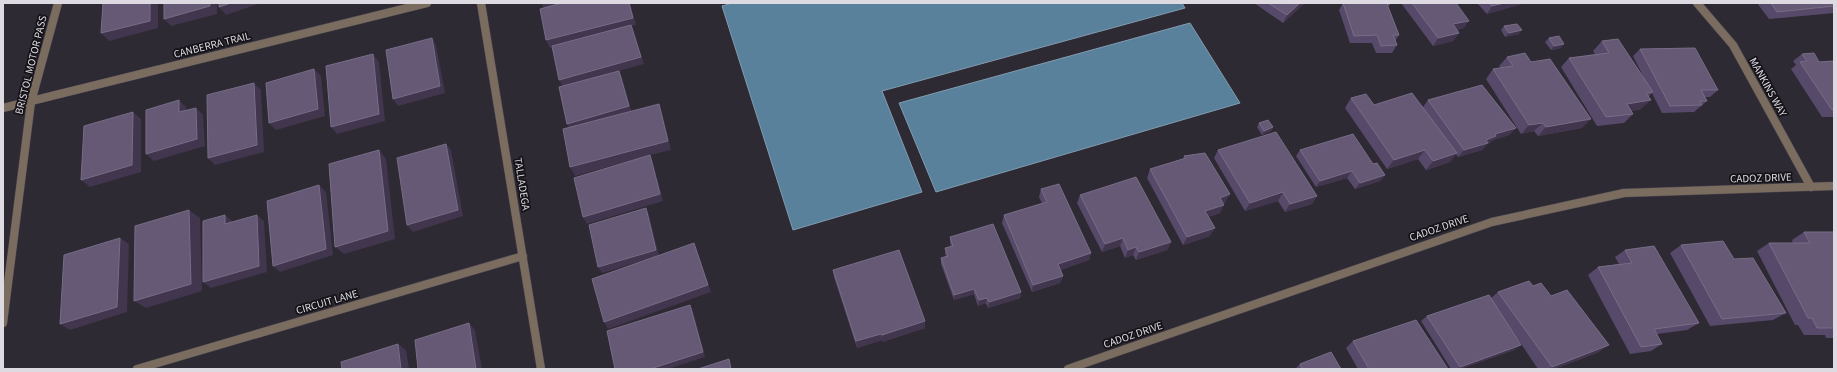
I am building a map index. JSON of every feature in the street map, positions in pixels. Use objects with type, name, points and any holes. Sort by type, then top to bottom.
[{"type":"street","name":"BRISTOL MOTOR PASS","points":[[3,323],[31,102],[58,3]]},
{"type":"street","name":"CANBERRA TRAIL","points":[[3,108],[427,3]]},
{"type":"street","name":"TALLADEGA","points":[[481,3],[541,369]]},
{"type":"street","name":"MANKINS WAY","points":[[1697,3],[1733,45],[1811,187]]},
{"type":"street","name":"CADOZ DRIVE","points":[[1068,369],[1492,222],[1624,193],[1834,186]]},
{"type":"street","name":"CIRCUIT LANE","points":[[138,369],[523,256]]},
{"type":"water","points":[[732,3],[1182,3],[1185,8],[882,91],[922,192],[793,230],[722,6]]},
{"type":"water","points":[[1190,23],[1240,103],[936,192],[899,103]]},
{"type":"building","points":[[103,3],[150,3],[150,21],[101,33]]},
{"type":"building","points":[[164,3],[210,3],[210,6],[164,19]]},
{"type":"building","points":[[219,3],[231,3],[219,7]]},
{"type":"building","points":[[562,3],[629,3],[633,18],[546,40],[540,9]]},
{"type":"building","points":[[1268,3],[1300,3],[1287,15]]},
{"type":"building","points":[[1343,3],[1390,3],[1387,4],[1399,35],[1393,35],[1397,45],[1381,46],[1377,35],[1354,36]]},
{"type":"building","points":[[1412,3],[1456,3],[1469,21],[1453,24],[1459,33],[1438,38]]},
{"type":"building","points":[[1489,3],[1504,3],[1492,6]]},
{"type":"building","points":[[1771,3],[1834,3],[1834,6],[1777,12]]},
{"type":"building","points":[[1517,24],[1522,30],[1509,33],[1504,26]]},
{"type":"building","points":[[631,25],[641,57],[559,80],[552,46]]},
{"type":"building","points":[[1559,36],[1564,44],[1554,46],[1549,38]]},
{"type":"building","points":[[432,38],[440,86],[393,99],[386,50]]},
{"type":"building","points":[[1618,39],[1653,92],[1646,93],[1651,100],[1627,104],[1633,114],[1606,117],[1569,58],[1609,53],[1602,41]]},
{"type":"building","points":[[1695,48],[1718,90],[1701,90],[1707,101],[1700,101],[1702,105],[1670,106],[1640,49]]},
{"type":"building","points":[[1525,53],[1531,62],[1550,59],[1591,119],[1546,127],[1543,123],[1529,125],[1493,69],[1513,66],[1507,57]]},
{"type":"building","points":[[1814,53],[1819,62],[1834,61],[1834,110],[1832,110],[1800,62],[1807,61],[1802,54]]},
{"type":"building","points":[[373,54],[379,114],[331,127],[326,66]]},
{"type":"building","points":[[314,69],[318,109],[269,123],[266,83]]},
{"type":"building","points":[[619,71],[629,106],[567,124],[559,87]]},
{"type":"building","points":[[254,83],[257,145],[208,158],[207,95]]},
{"type":"building","points":[[1482,85],[1516,128],[1495,134],[1496,136],[1486,140],[1488,143],[1464,150],[1428,100]]},
{"type":"building","points":[[1412,93],[1457,153],[1433,161],[1425,150],[1394,160],[1351,98],[1366,94],[1374,105]]},
{"type":"building","points":[[179,100],[179,112],[196,108],[197,139],[146,154],[146,110]]},
{"type":"building","points":[[659,104],[668,141],[570,167],[563,129]]},
{"type":"building","points":[[133,112],[132,165],[81,180],[84,126]]},
{"type":"building","points":[[1268,120],[1273,127],[1264,131],[1259,123]]},
{"type":"building","points":[[1276,132],[1317,196],[1290,204],[1283,192],[1250,203],[1218,150]]},
{"type":"building","points":[[1353,134],[1373,164],[1377,163],[1385,175],[1360,183],[1352,171],[1320,181],[1300,150]]},
{"type":"building","points":[[446,144],[458,210],[407,225],[397,158]]},
{"type":"building","points":[[379,150],[388,231],[335,247],[329,164]]},
{"type":"building","points":[[1205,153],[1230,194],[1220,198],[1224,205],[1205,211],[1215,228],[1187,237],[1150,169],[1186,158],[1184,156]]},
{"type":"building","points":[[650,155],[660,194],[583,217],[574,178]]},
{"type":"building","points":[[1136,177],[1171,242],[1139,252],[1136,247],[1128,250],[1123,238],[1105,244],[1080,195]]},
{"type":"building","points":[[1059,184],[1091,253],[1058,264],[1063,276],[1033,285],[1004,215],[1047,202],[1041,189]]},
{"type":"building","points":[[319,185],[326,249],[273,266],[267,201]]},
{"type":"building","points":[[646,208],[656,250],[598,267],[589,225]]},
{"type":"building","points":[[189,210],[191,284],[134,301],[135,226]]},
{"type":"building","points":[[225,215],[225,224],[257,215],[259,266],[203,282],[203,221]]},
{"type":"building","points":[[993,224],[1021,292],[989,302],[987,298],[979,300],[974,289],[954,295],[941,258],[948,256],[945,248],[953,246],[950,237]]},
{"type":"building","points":[[1804,232],[1834,232],[1834,328],[1817,328],[1812,318],[1808,318],[1769,243],[1810,243]]},
{"type":"building","points":[[120,238],[117,307],[60,324],[64,255]]},
{"type":"building","points":[[1723,241],[1734,259],[1753,258],[1786,313],[1722,319],[1681,245]]},
{"type":"building","points":[[694,243],[708,285],[604,322],[592,279]]},
{"type":"building","points":[[1654,246],[1699,323],[1654,329],[1662,344],[1641,347],[1598,267],[1632,263],[1625,250]]},
{"type":"building","points":[[899,250],[925,321],[882,335],[856,341],[833,270]]},
{"type":"building","points":[[1529,281],[1533,286],[1541,283],[1551,296],[1567,290],[1609,345],[1552,367],[1498,292]]},
{"type":"building","points":[[1489,295],[1521,345],[1460,367],[1427,316]]},
{"type":"building","points":[[690,305],[703,352],[650,369],[615,369],[607,331]]},
{"type":"building","points":[[1416,320],[1448,369],[1369,369],[1353,341]]},
{"type":"building","points":[[469,323],[476,369],[418,369],[415,340]]},
{"type":"building","points":[[398,344],[401,369],[342,369],[341,362]]},
{"type":"building","points":[[1331,352],[1341,369],[1302,369],[1300,364]]},
{"type":"building","points":[[729,359],[731,369],[698,369]]}]
